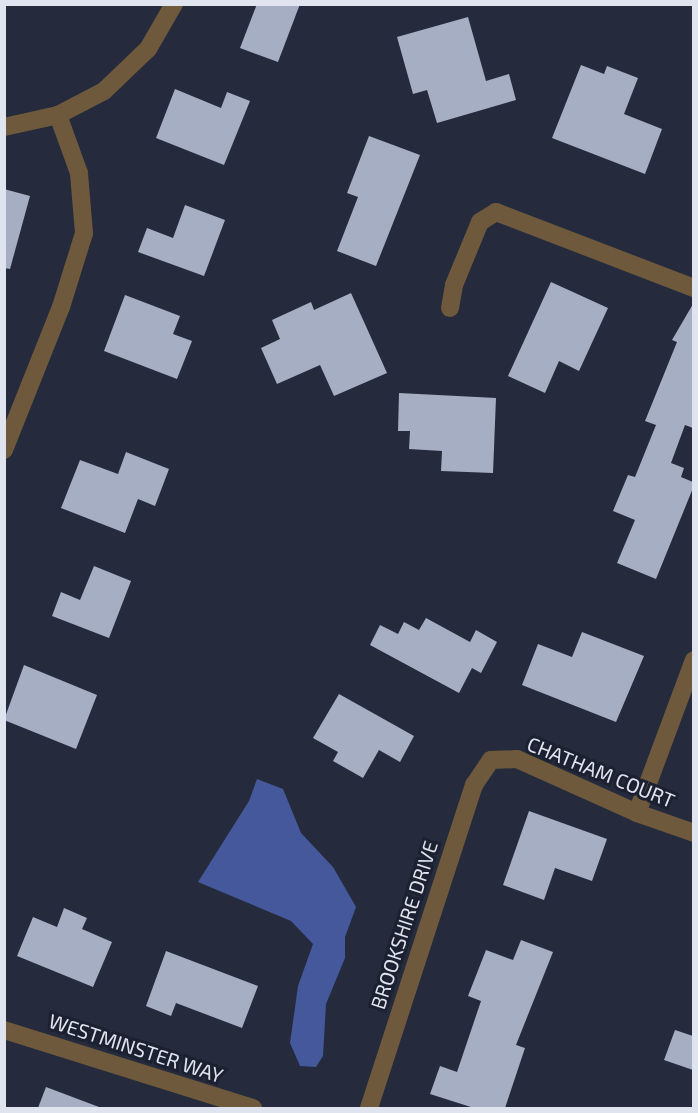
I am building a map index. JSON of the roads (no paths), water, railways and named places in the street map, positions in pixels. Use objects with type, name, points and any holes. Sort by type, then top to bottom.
[{"type":"street","points":[[4,127],[58,115],[104,91],[132,68],[174,4]]},
{"type":"street","points":[[4,450],[61,307],[84,233],[79,173],[58,115]]},
{"type":"street","points":[[450,308],[454,285],[480,222],[496,212],[693,288]]},
{"type":"street","points":[[637,813],[693,660]]},
{"type":"street","name":"CHATHAM COURT","points":[[491,760],[518,759],[637,813],[693,833]]},
{"type":"street","name":"BROOKSHIRE DRIVE","points":[[369,1108],[474,785],[491,760]]},
{"type":"street","name":"WESTMINSTER WAY","points":[[4,1030],[253,1108]]},
{"type":"water","points":[[257,779],[283,789],[301,833],[333,867],[356,907],[345,937],[345,958],[326,1004],[323,1056],[316,1067],[300,1066],[290,1043],[298,986],[313,944],[291,921],[198,882],[249,801]]}]
